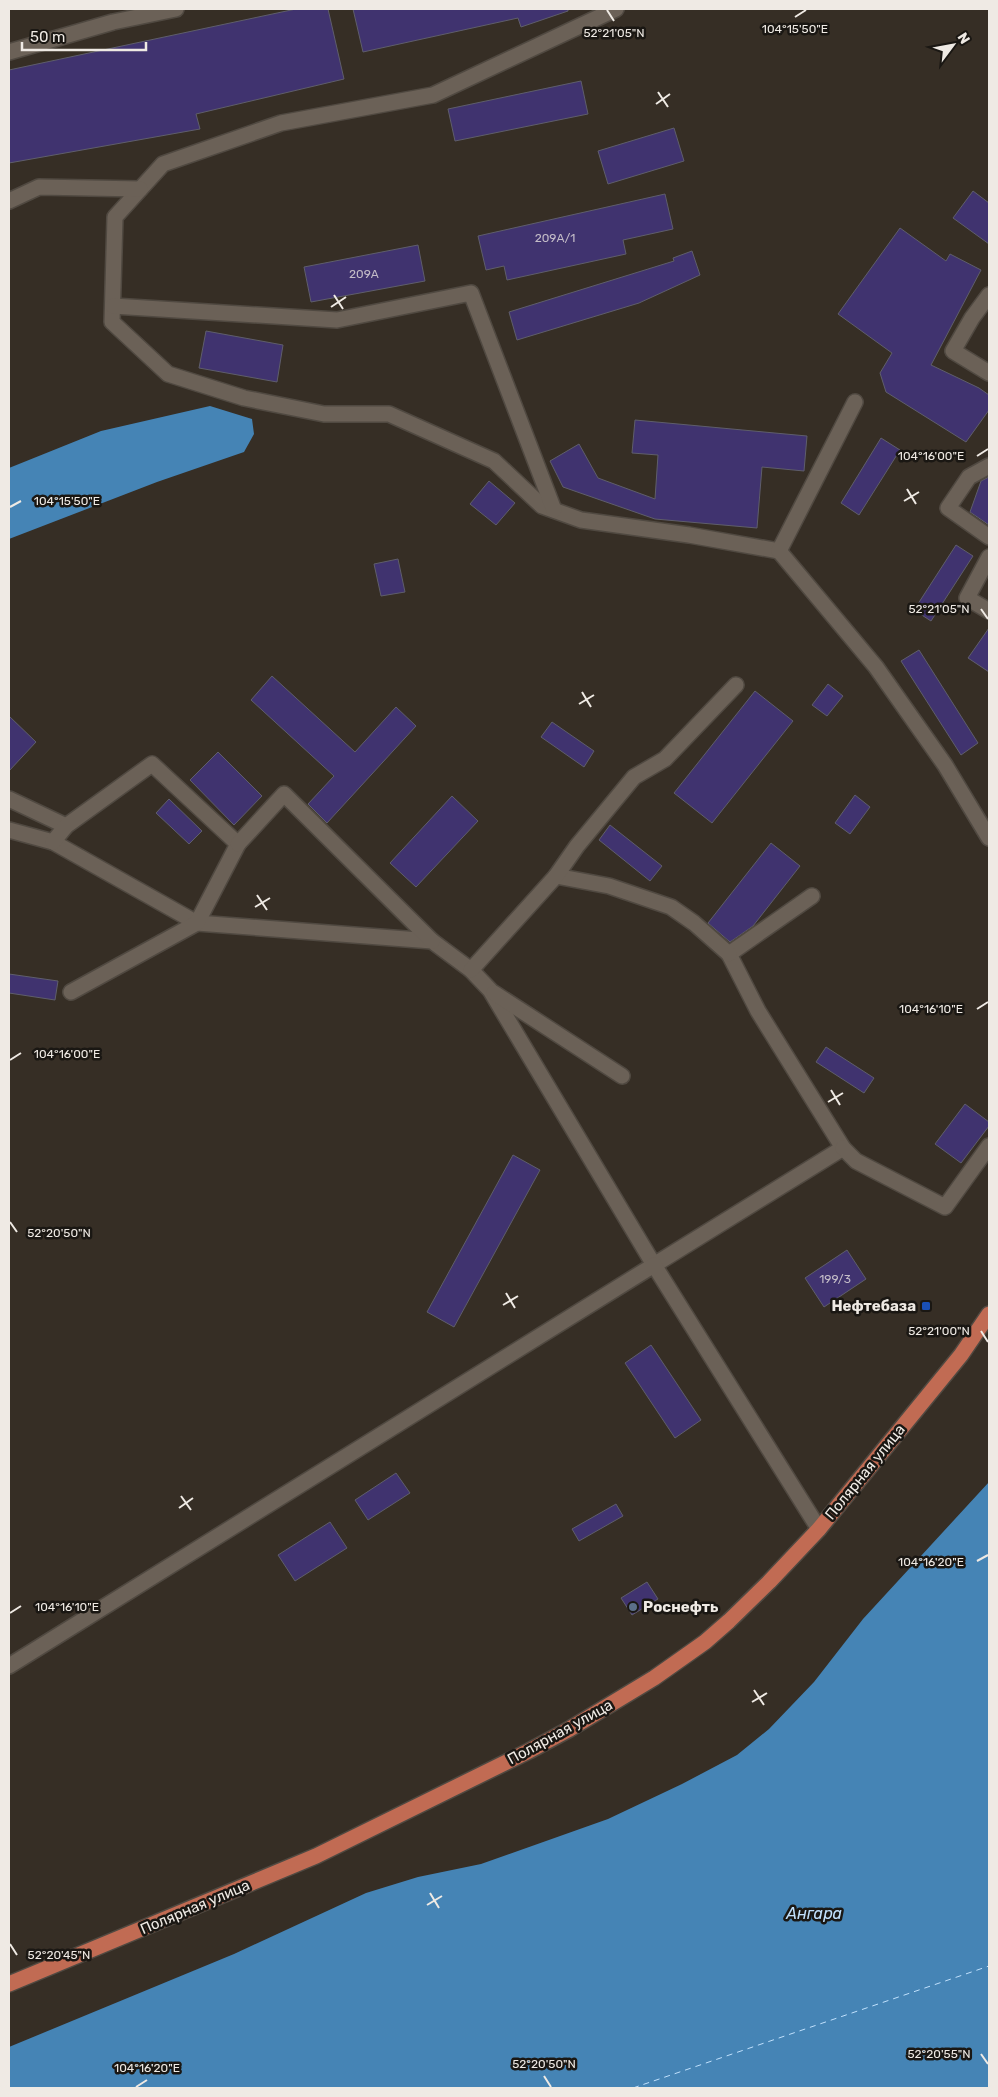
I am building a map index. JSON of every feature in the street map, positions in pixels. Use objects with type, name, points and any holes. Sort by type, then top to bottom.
[{"type":"main road","name":"Полярная улица","points":[[9,1984],[316,1856],[568,1730],[654,1678],[705,1642],[769,1582],[818,1529],[961,1355],[989,1314]]},
{"type":"lane","points":[[9,52],[112,22],[176,9]]},
{"type":"lane","points":[[616,9],[433,95],[281,123],[163,164],[115,217],[112,322],[168,374],[244,398],[324,414],[389,414],[494,461],[542,506],[581,520],[689,535],[779,551],[876,667],[945,765],[989,838]]},
{"type":"lane","points":[[9,200],[39,187],[140,189]]},
{"type":"lane","points":[[112,306],[337,320],[471,293],[554,510]]},
{"type":"lane","points":[[989,295],[972,318],[954,351],[989,373]]},
{"type":"lane","points":[[779,551],[855,402]]},
{"type":"lane","points":[[989,466],[969,477],[948,508],[989,537]]},
{"type":"lane","points":[[989,557],[967,598],[989,611]]},
{"type":"lane","points":[[471,970],[556,876],[577,846],[634,777],[665,759],[736,685]]},
{"type":"lane","points":[[53,842],[66,826],[152,764],[238,844]]},
{"type":"lane","points":[[70,992],[197,923],[238,844],[284,794],[432,940],[471,970],[490,990],[654,1265],[818,1529]]},
{"type":"lane","points":[[9,799],[66,826]]},
{"type":"lane","points":[[9,830],[53,842],[197,923],[432,940]]},
{"type":"lane","points":[[556,876],[609,886],[671,907],[694,923],[729,954],[758,1011],[843,1148],[856,1161],[945,1207],[989,1146]]},
{"type":"lane","points":[[729,954],[812,896]]},
{"type":"lane","points":[[490,990],[622,1076]]},
{"type":"lane","points":[[9,1666],[843,1148]]},
{"type":"water","points":[[210,406],[252,419],[254,434],[244,452],[157,482],[9,539],[9,468],[101,431]]},
{"type":"water","name":"Ангара","points":[[989,1482],[989,2088],[9,2088],[9,2047],[234,1954],[366,1893],[418,1877],[481,1864],[608,1819],[682,1784],[737,1755],[769,1729],[814,1682],[863,1619]]},
{"type":"building","points":[[296,9],[328,9],[344,79],[196,114],[200,129],[9,163],[9,70]]},
{"type":"building","points":[[353,9],[568,9],[568,11],[521,27],[518,18],[363,52]]},
{"type":"building","points":[[581,81],[588,114],[455,141],[448,109]]},
{"type":"building","points":[[674,128],[684,161],[608,184],[598,151]]},
{"type":"building","points":[[973,191],[989,203],[989,244],[953,218]]},
{"type":"building","points":[[665,194],[673,229],[623,240],[626,254],[507,280],[504,266],[486,270],[478,236]]},
{"type":"building","points":[[900,228],[946,261],[950,254],[981,270],[931,365],[979,388],[989,395],[989,410],[966,442],[886,392],[880,373],[892,353],[838,314]]},
{"type":"building","points":[[418,245],[425,281],[311,302],[304,267]]},
{"type":"building","points":[[692,251],[700,275],[639,303],[517,340],[509,312],[674,261],[673,258]]},
{"type":"building","points":[[206,331],[283,345],[277,382],[199,368]]},
{"type":"building","points":[[635,420],[807,436],[804,471],[762,467],[757,528],[655,519],[563,487],[550,461],[579,444],[598,478],[655,499],[658,455],[632,453]]},
{"type":"building","points":[[881,438],[900,450],[859,515],[841,503]]},
{"type":"building","points":[[989,477],[989,525],[970,512],[981,481]]},
{"type":"building","points":[[489,481],[515,503],[496,525],[470,504]]},
{"type":"building","points":[[956,545],[973,556],[931,621],[914,610]]},
{"type":"building","points":[[398,559],[405,592],[381,596],[374,564]]},
{"type":"building","points":[[989,628],[989,672],[968,658]]},
{"type":"building","points":[[919,650],[978,743],[961,755],[901,661]]},
{"type":"building","points":[[272,676],[355,752],[396,707],[416,726],[327,823],[308,804],[334,776],[251,700]]},
{"type":"building","points":[[828,684],[843,696],[827,716],[812,705]]},
{"type":"building","points":[[755,691],[793,721],[712,823],[674,793]]},
{"type":"building","points":[[9,716],[36,742],[9,771]]},
{"type":"building","points":[[552,722],[594,751],[584,767],[541,737]]},
{"type":"building","points":[[218,752],[262,796],[234,825],[190,780]]},
{"type":"building","points":[[855,795],[870,807],[850,834],[835,823]]},
{"type":"building","points":[[452,796],[478,821],[416,887],[390,863]]},
{"type":"building","points":[[169,799],[202,831],[189,844],[156,813]]},
{"type":"building","points":[[610,825],[662,866],[650,881],[599,840]]},
{"type":"building","points":[[771,843],[800,866],[753,926],[730,942],[708,923]]},
{"type":"building","points":[[9,974],[58,981],[55,1000],[9,993]]},
{"type":"building","points":[[826,1047],[874,1078],[864,1093],[816,1062]]},
{"type":"building","points":[[965,1104],[989,1122],[989,1126],[961,1163],[935,1144]]},
{"type":"building","points":[[513,1155],[540,1170],[454,1327],[427,1312]]},
{"type":"building","points":[[847,1250],[866,1279],[824,1307],[805,1278]]},
{"type":"building","points":[[651,1345],[701,1420],[675,1438],[625,1363]]},
{"type":"building","points":[[396,1473],[410,1493],[368,1520],[355,1500]]},
{"type":"building","points":[[616,1504],[623,1516],[579,1541],[572,1529]]},
{"type":"building","points":[[330,1522],[347,1548],[295,1581],[278,1555]]},
{"type":"building","points":[[647,1582],[658,1599],[632,1615],[621,1598]]},
{"type":"ferry route","points":[[633,2088],[989,1966]]},
{"type":"place","name":"Нефтебаза","points":[[926,1306]]},
{"type":"place","name":"Роснефть","points":[[633,1607]]}]
